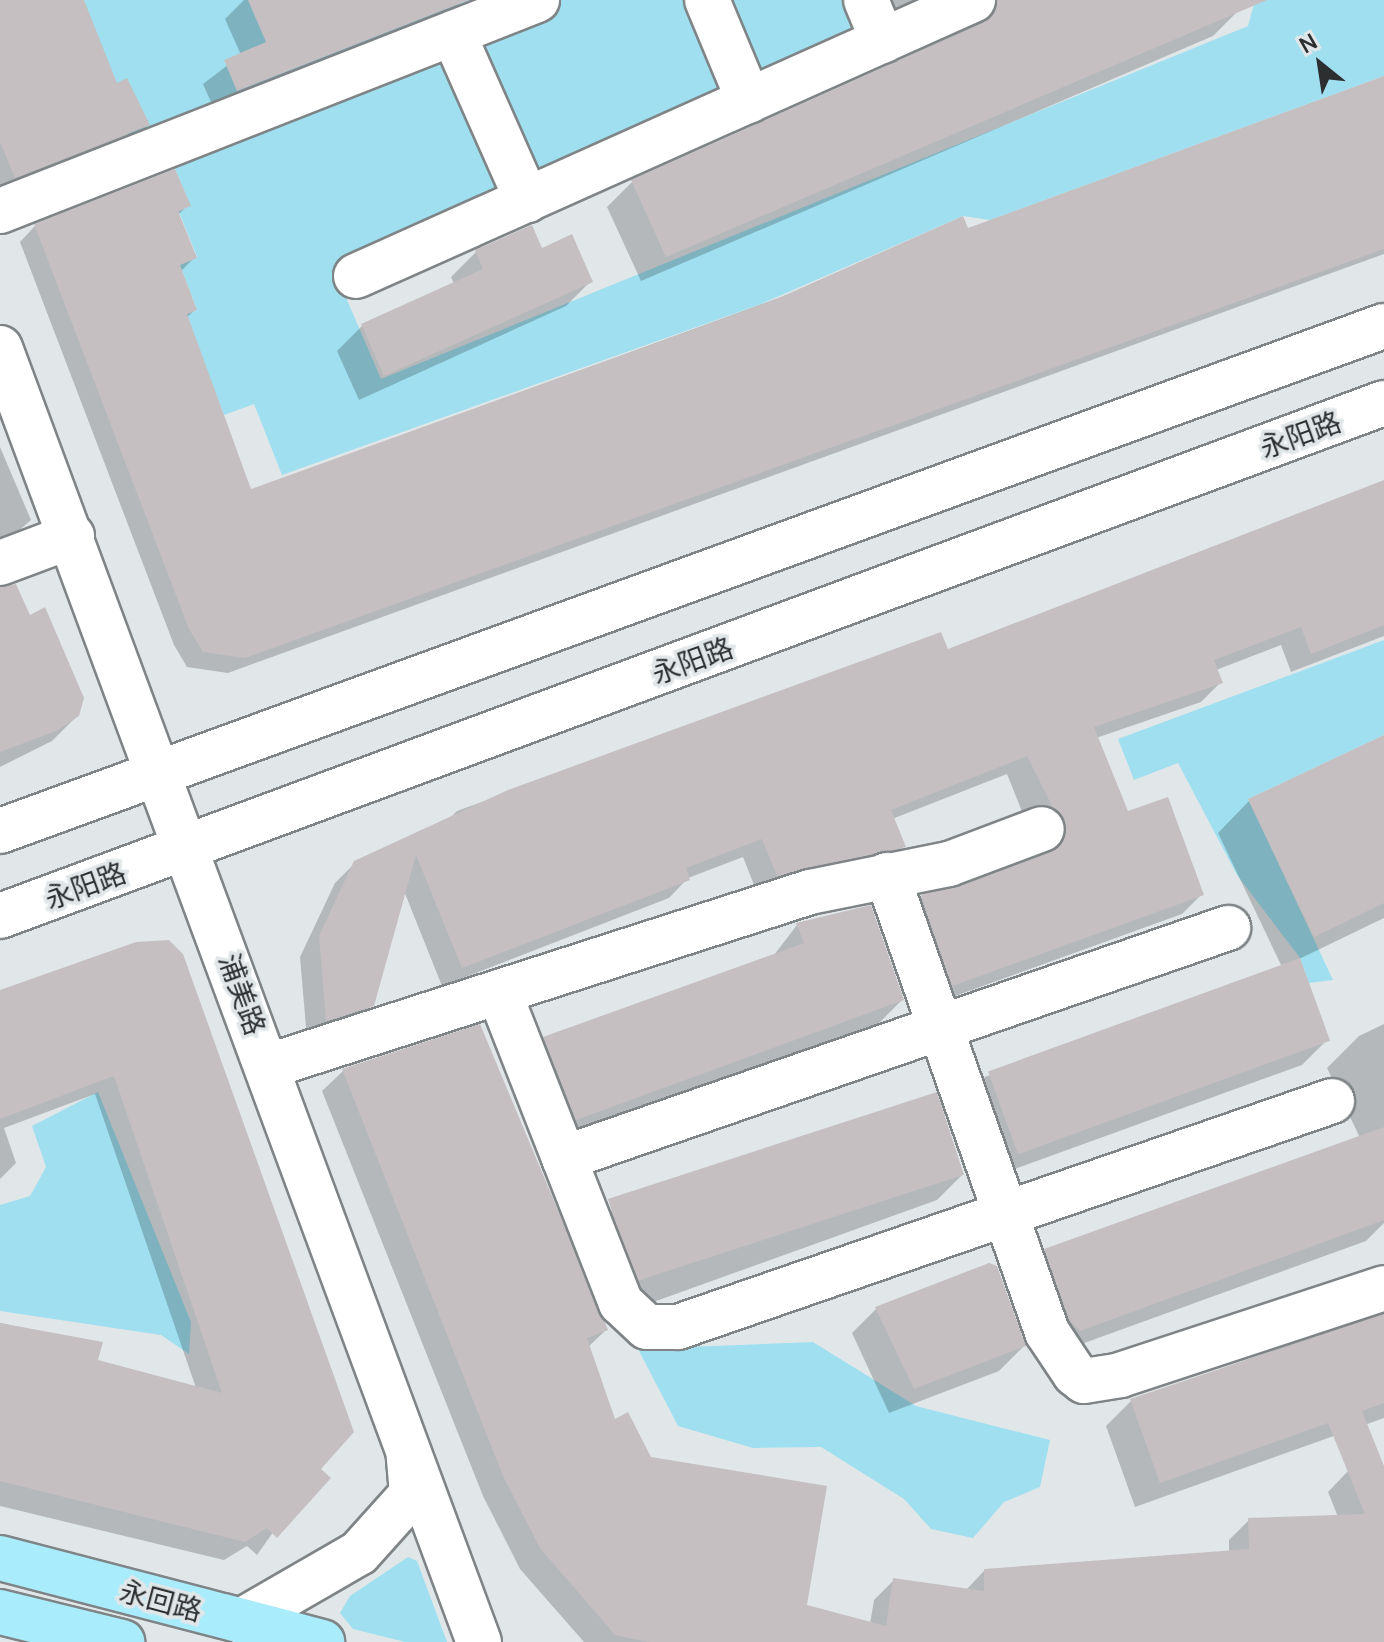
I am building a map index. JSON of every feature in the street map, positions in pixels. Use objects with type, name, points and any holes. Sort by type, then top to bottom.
[{"type":"main road","name":"永回路","points":[[0,1558],[322,1642]]},
{"type":"main road","name":"永回路","points":[[0,1612],[122,1642]]},
{"type":"street","points":[[0,211],[537,0]]},
{"type":"street","points":[[707,0],[749,101]]},
{"type":"street","points":[[866,0],[883,41]]},
{"type":"street","points":[[356,276],[973,0]]},
{"type":"street","points":[[453,33],[527,200]]},
{"type":"street","points":[[0,831],[1384,326]]},
{"type":"street","name":"浦美路","points":[[0,348],[162,771],[479,1642]]},
{"type":"street","name":"永阳路","points":[[0,916],[1384,403]]},
{"type":"street","points":[[0,563],[72,536]]},
{"type":"street","points":[[269,1066],[810,892],[949,864],[1042,829]]},
{"type":"street","points":[[887,875],[1047,1332],[1066,1366],[1084,1381],[1384,1288]]},
{"type":"street","points":[[564,1158],[1228,928]]},
{"type":"street","points":[[499,992],[621,1303],[647,1327],[678,1327],[1332,1101]]},
{"type":"street","points":[[241,1621],[315,1584],[395,1516],[412,1494],[408,1445]]},
{"type":"shaded area","points":[[84,0],[862,0],[878,37],[335,272],[381,379],[1248,26],[1255,0],[1384,0],[1384,76],[990,220],[963,216],[761,304],[282,475],[254,404],[224,415],[186,315],[197,310],[180,265],[197,257],[179,212],[190,205],[169,154],[138,168]]},
{"type":"shaded area","points":[[1384,640],[1384,735],[1248,799],[1333,980],[1309,983],[1300,958],[1237,875],[1178,763],[1134,780],[1118,739]]},
{"type":"shaded area","points":[[98,1092],[191,1322],[189,1354],[161,1335],[0,1311],[0,1205],[30,1196],[46,1167],[32,1126]]},
{"type":"shaded area","points":[[813,1342],[916,1406],[1050,1440],[1040,1487],[1004,1502],[973,1538],[931,1529],[904,1499],[821,1447],[753,1448],[678,1426],[638,1349]]},
{"type":"shaded area","points":[[408,1557],[417,1561],[447,1642],[405,1642],[353,1629],[340,1613],[350,1596]]},
{"type":"building","points":[[0,0],[84,0],[117,83],[127,78],[150,125],[15,178],[0,142]]},
{"type":"building","points":[[248,0],[469,0],[237,91],[224,60],[266,42]]},
{"type":"building","points":[[998,0],[1267,0],[666,257],[631,180],[983,23]]},
{"type":"building","points":[[1384,76],[1384,249],[245,658],[203,652],[189,629],[34,224],[175,169],[191,206],[178,211],[197,258],[180,265],[197,310],[187,314],[251,489],[772,301],[963,216],[968,228]]},
{"type":"building","points":[[532,225],[542,248],[572,234],[593,282],[384,376],[361,324],[483,269],[475,250]]},
{"type":"building","points":[[1384,480],[1384,625],[1311,654],[1301,627],[1214,660],[1223,683],[1094,727],[1128,811],[1168,797],[1204,895],[952,986],[921,895],[1051,852],[1066,834],[1027,756],[891,810],[906,847],[777,876],[762,839],[686,868],[690,880],[462,968],[416,855],[374,1006],[326,1021],[319,936],[354,861],[508,790],[941,632],[948,649]]},
{"type":"building","points":[[16,584],[30,615],[45,607],[84,698],[79,716],[56,731],[0,752],[0,587]]},
{"type":"building","points":[[1384,735],[1384,903],[1314,937],[1248,799]]},
{"type":"building","points":[[871,905],[904,1000],[576,1120],[543,1037],[804,943],[796,923]]},
{"type":"building","points":[[169,940],[183,954],[354,1432],[321,1469],[331,1478],[277,1538],[267,1528],[245,1542],[0,1481],[0,1323],[103,1342],[98,1360],[222,1393],[114,1076],[0,1119],[0,990],[136,942]]},
{"type":"building","points":[[1300,958],[1330,1041],[1018,1154],[988,1072]]},
{"type":"building","points":[[480,1024],[608,1330],[587,1338],[615,1419],[628,1412],[651,1457],[827,1486],[807,1605],[886,1626],[893,1578],[984,1591],[984,1569],[1249,1549],[1248,1518],[1365,1514],[1328,1423],[1160,1483],[1130,1399],[1384,1314],[1384,1403],[1362,1411],[1384,1466],[1384,1642],[649,1642],[615,1635],[540,1548],[503,1476],[342,1069]]},
{"type":"building","points":[[937,1092],[964,1175],[635,1282],[608,1199]]},
{"type":"building","points":[[1384,1127],[1384,1220],[1080,1331],[1070,1321],[1044,1249]]},
{"type":"building","points":[[989,1263],[997,1266],[1026,1346],[914,1389],[875,1307]]}]
